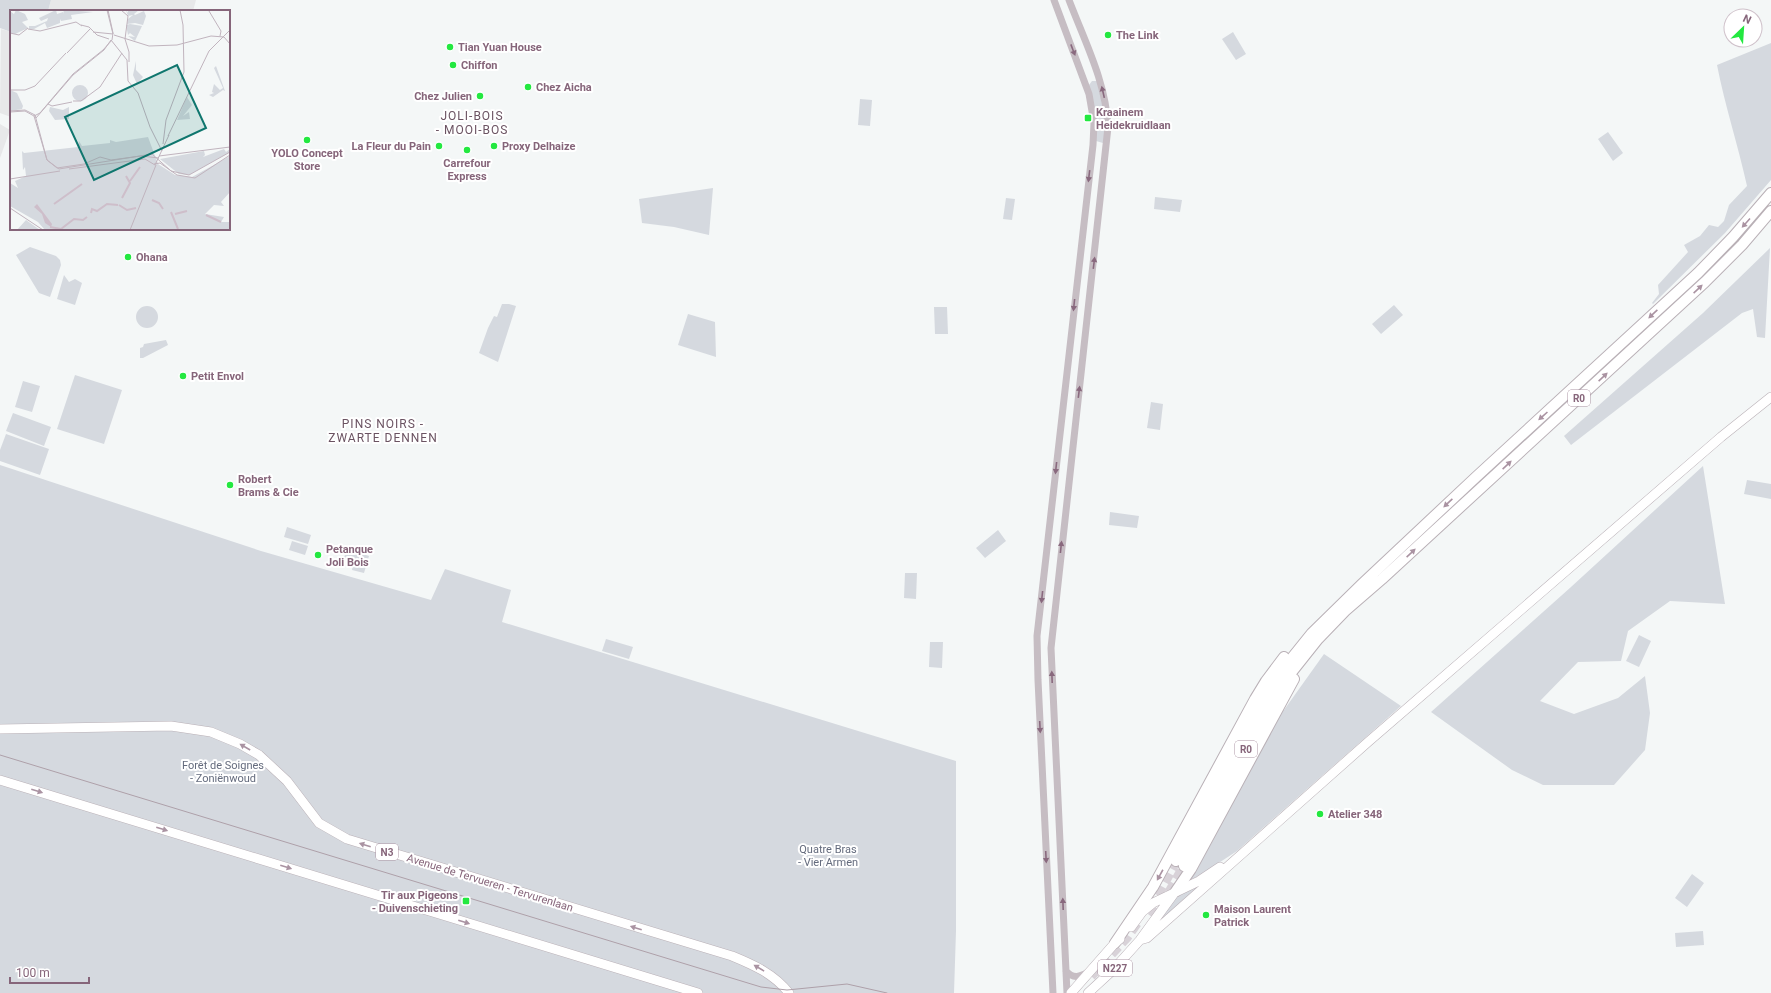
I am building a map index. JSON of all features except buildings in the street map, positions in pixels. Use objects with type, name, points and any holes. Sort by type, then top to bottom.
[{"type":"highway","name":"R0","points":[[1771,193],[1733,237],[1698,273],[1362,584],[1353,586],[1337,601],[1293,650],[1262,702],[1180,863],[1269,706],[1287,678],[1345,611],[1382,579],[1706,282],[1742,245],[1771,211]]},
{"type":"highway","points":[[1176,891],[1188,882],[1292,682],[1320,640]]},
{"type":"highway","points":[[1115,943],[1153,887],[1262,687],[1293,650]]},
{"type":"main road","name":"N227","points":[[1188,882],[1199,881],[1243,852],[1721,437],[1771,397]]},
{"type":"main road","name":"Avenue de Tervueren - Tervurenlaan","points":[[0,729],[171,726],[211,732],[240,744],[258,755],[287,781],[319,823],[347,839],[732,956],[755,965],[770,975],[789,993]]},
{"type":"main road","points":[[0,780],[698,993]]},
{"type":"main road","name":"N227","points":[[1088,993],[1113,970],[1140,940],[1148,938],[1243,852]]},
{"type":"main road","name":"N227","points":[[1071,993],[1115,943],[1125,936],[1148,907],[1176,891]]},
{"type":"main road","points":[[1140,940],[1176,891]]},
{"type":"street","points":[[1053,993],[1037,636],[1094,133],[1093,110],[1089,94],[1054,0]]},
{"type":"street","points":[[1067,993],[1051,648],[1108,128],[1106,105],[1099,77],[1069,0]]},
{"type":"street","points":[[1065,29],[1078,25]]},
{"type":"street","points":[[1043,783],[1057,782]]},
{"type":"street","points":[[1051,957],[1066,956]]},
{"type":"street","points":[[1066,971],[1070,975],[1078,977],[1095,967]]},
{"type":"shaded area","points":[[51,0],[196,0],[193,10],[48,10]]},
{"type":"shaded area","points":[[1,29],[10,32],[10,117],[0,113]]},
{"type":"shaded area","points":[[0,124],[10,130],[0,158]]},
{"type":"green space","points":[[0,0],[51,0],[48,10],[10,10],[10,32],[0,28]]},
{"type":"green space","points":[[1233,32],[1246,54],[1236,60],[1222,39]]},
{"type":"green space","points":[[1771,43],[1771,180],[1725,233],[1653,304],[1652,303],[1659,294],[1658,285],[1688,252],[1684,245],[1700,236],[1709,225],[1718,227],[1724,221],[1729,205],[1747,186],[1717,65],[1759,48],[1763,48],[1763,46]]},
{"type":"green space","points":[[1092,81],[1097,81],[1105,106],[1103,143],[1096,141],[1089,85]]},
{"type":"green space","points":[[860,99],[872,100],[870,126],[858,125]]},
{"type":"green space","points":[[1608,132],[1623,153],[1613,161],[1598,139]]},
{"type":"green space","points":[[713,188],[709,235],[674,227],[642,223],[639,199]]},
{"type":"green space","points":[[1155,197],[1182,200],[1180,212],[1154,209]]},
{"type":"green space","points":[[1006,198],[1015,199],[1012,220],[1003,219]]},
{"type":"green space","points":[[30,247],[56,256],[60,260],[61,265],[50,297],[39,293],[16,255]]},
{"type":"green space","points":[[1770,248],[1765,338],[1757,337],[1753,309],[1742,313],[1571,445],[1564,436],[1703,313]]},
{"type":"green space","points":[[64,275],[69,282],[75,279],[82,283],[75,305],[57,299]]},
{"type":"green space","points":[[502,304],[516,306],[498,362],[479,353],[488,328],[494,316],[497,317]]},
{"type":"green space","points":[[1394,305],[1403,315],[1381,334],[1372,324]]},
{"type":"green space","points":[[147,306],[155,309],[158,317],[155,325],[147,328],[139,325],[136,317],[139,309]]},
{"type":"green space","points":[[934,307],[947,307],[948,334],[935,334]]},
{"type":"green space","points":[[688,314],[715,322],[716,357],[678,345]]},
{"type":"green space","points":[[166,340],[168,345],[143,358],[140,358],[140,348],[143,347],[144,344]]},
{"type":"green space","points":[[75,375],[122,390],[104,444],[57,429]]},
{"type":"green space","points":[[23,381],[40,386],[32,412],[15,407]]},
{"type":"green space","points":[[1151,402],[1163,404],[1160,430],[1147,428]]},
{"type":"green space","points":[[13,413],[51,427],[44,446],[6,431]]},
{"type":"green space","points":[[6,434],[49,449],[40,475],[0,461],[0,450]]},
{"type":"green space","name":"Forêt de Soignes - Zoniënwoud","points":[[0,465],[261,551],[431,600],[445,569],[511,590],[502,622],[956,761],[956,931],[954,993],[0,993]]},
{"type":"green space","points":[[1703,466],[1725,604],[1670,601],[1628,631],[1621,661],[1578,662],[1540,701],[1574,714],[1618,698],[1645,676],[1650,713],[1645,750],[1614,785],[1543,785],[1512,770],[1431,712],[1571,587]]},
{"type":"green space","points":[[1747,480],[1771,484],[1771,499],[1744,494]]},
{"type":"green space","points":[[1110,512],[1139,516],[1137,528],[1109,525]]},
{"type":"green space","points":[[287,527],[311,535],[308,544],[284,537]]},
{"type":"green space","points":[[998,530],[1006,541],[985,558],[976,548]]},
{"type":"green space","points":[[292,541],[308,546],[305,555],[289,550]]},
{"type":"green space","points":[[348,549],[369,556],[364,573],[352,570],[354,560],[344,557]]},
{"type":"green space","points":[[905,573],[917,573],[916,599],[904,598]]},
{"type":"green space","points":[[1639,635],[1651,641],[1639,667],[1626,661]]},
{"type":"green space","points":[[606,639],[633,647],[629,659],[602,651]]},
{"type":"green space","points":[[930,642],[943,642],[942,668],[929,667]]},
{"type":"green space","points":[[1324,654],[1401,706],[1237,851],[1191,881],[1189,880],[1280,708],[1284,710]]},
{"type":"green space","points":[[1692,874],[1704,883],[1687,907],[1675,898]]},
{"type":"green space","points":[[1205,881],[1162,920],[1161,918],[1176,897]]},
{"type":"green space","points":[[1703,931],[1704,945],[1676,947],[1675,933]]},
{"type":"tunnel","points":[[1148,907],[1161,889],[1176,861]]},
{"type":"tunnel","points":[[1152,917],[1169,893],[1184,866]]},
{"type":"tunnel","points":[[1091,976],[1127,937],[1139,920]]},
{"type":"tram line","points":[[0,755],[761,987],[787,990],[847,984],[887,993]]},
{"type":"place","name":"The Link","points":[[1108,35]]},
{"type":"place","name":"Tian Yuan House","points":[[450,47]]},
{"type":"place","name":"Chiffon","points":[[453,65]]},
{"type":"place","name":"Chez Aicha","points":[[528,87]]},
{"type":"place","name":"Chez Julien","points":[[480,96]]},
{"type":"place","name":"Kraainem Heidekruidlaan","points":[[1088,118]]},
{"type":"place","name":"YOLO Concept Store","points":[[307,140]]},
{"type":"place","name":"La Fleur du Pain","points":[[439,146]]},
{"type":"place","name":"Proxy Delhaize","points":[[494,146]]},
{"type":"place","name":"Carrefour Express","points":[[467,150]]},
{"type":"place","name":"Ohana","points":[[128,257]]},
{"type":"place","name":"Petit Envol","points":[[183,376]]},
{"type":"place","name":"Robert Brams & Cie","points":[[230,485]]},
{"type":"place","name":"Petanque Joli Bois","points":[[318,555]]},
{"type":"place","name":"Atelier 348","points":[[1320,814]]},
{"type":"place","name":"Tir aux Pigeons - Duivenschieting","points":[[466,901]]},
{"type":"place","name":"Maison Laurent Patrick","points":[[1206,915]]},
{"type":"district","name":"JOLI-BOIS - MOOI-BOS","points":[[472,123]]},
{"type":"district","name":"PINS NOIRS - ZWARTE DENNEN","points":[[383,431]]},
{"type":"park label","name":"Quatre Bras - Vier Armen","points":[[828,855]]}]
